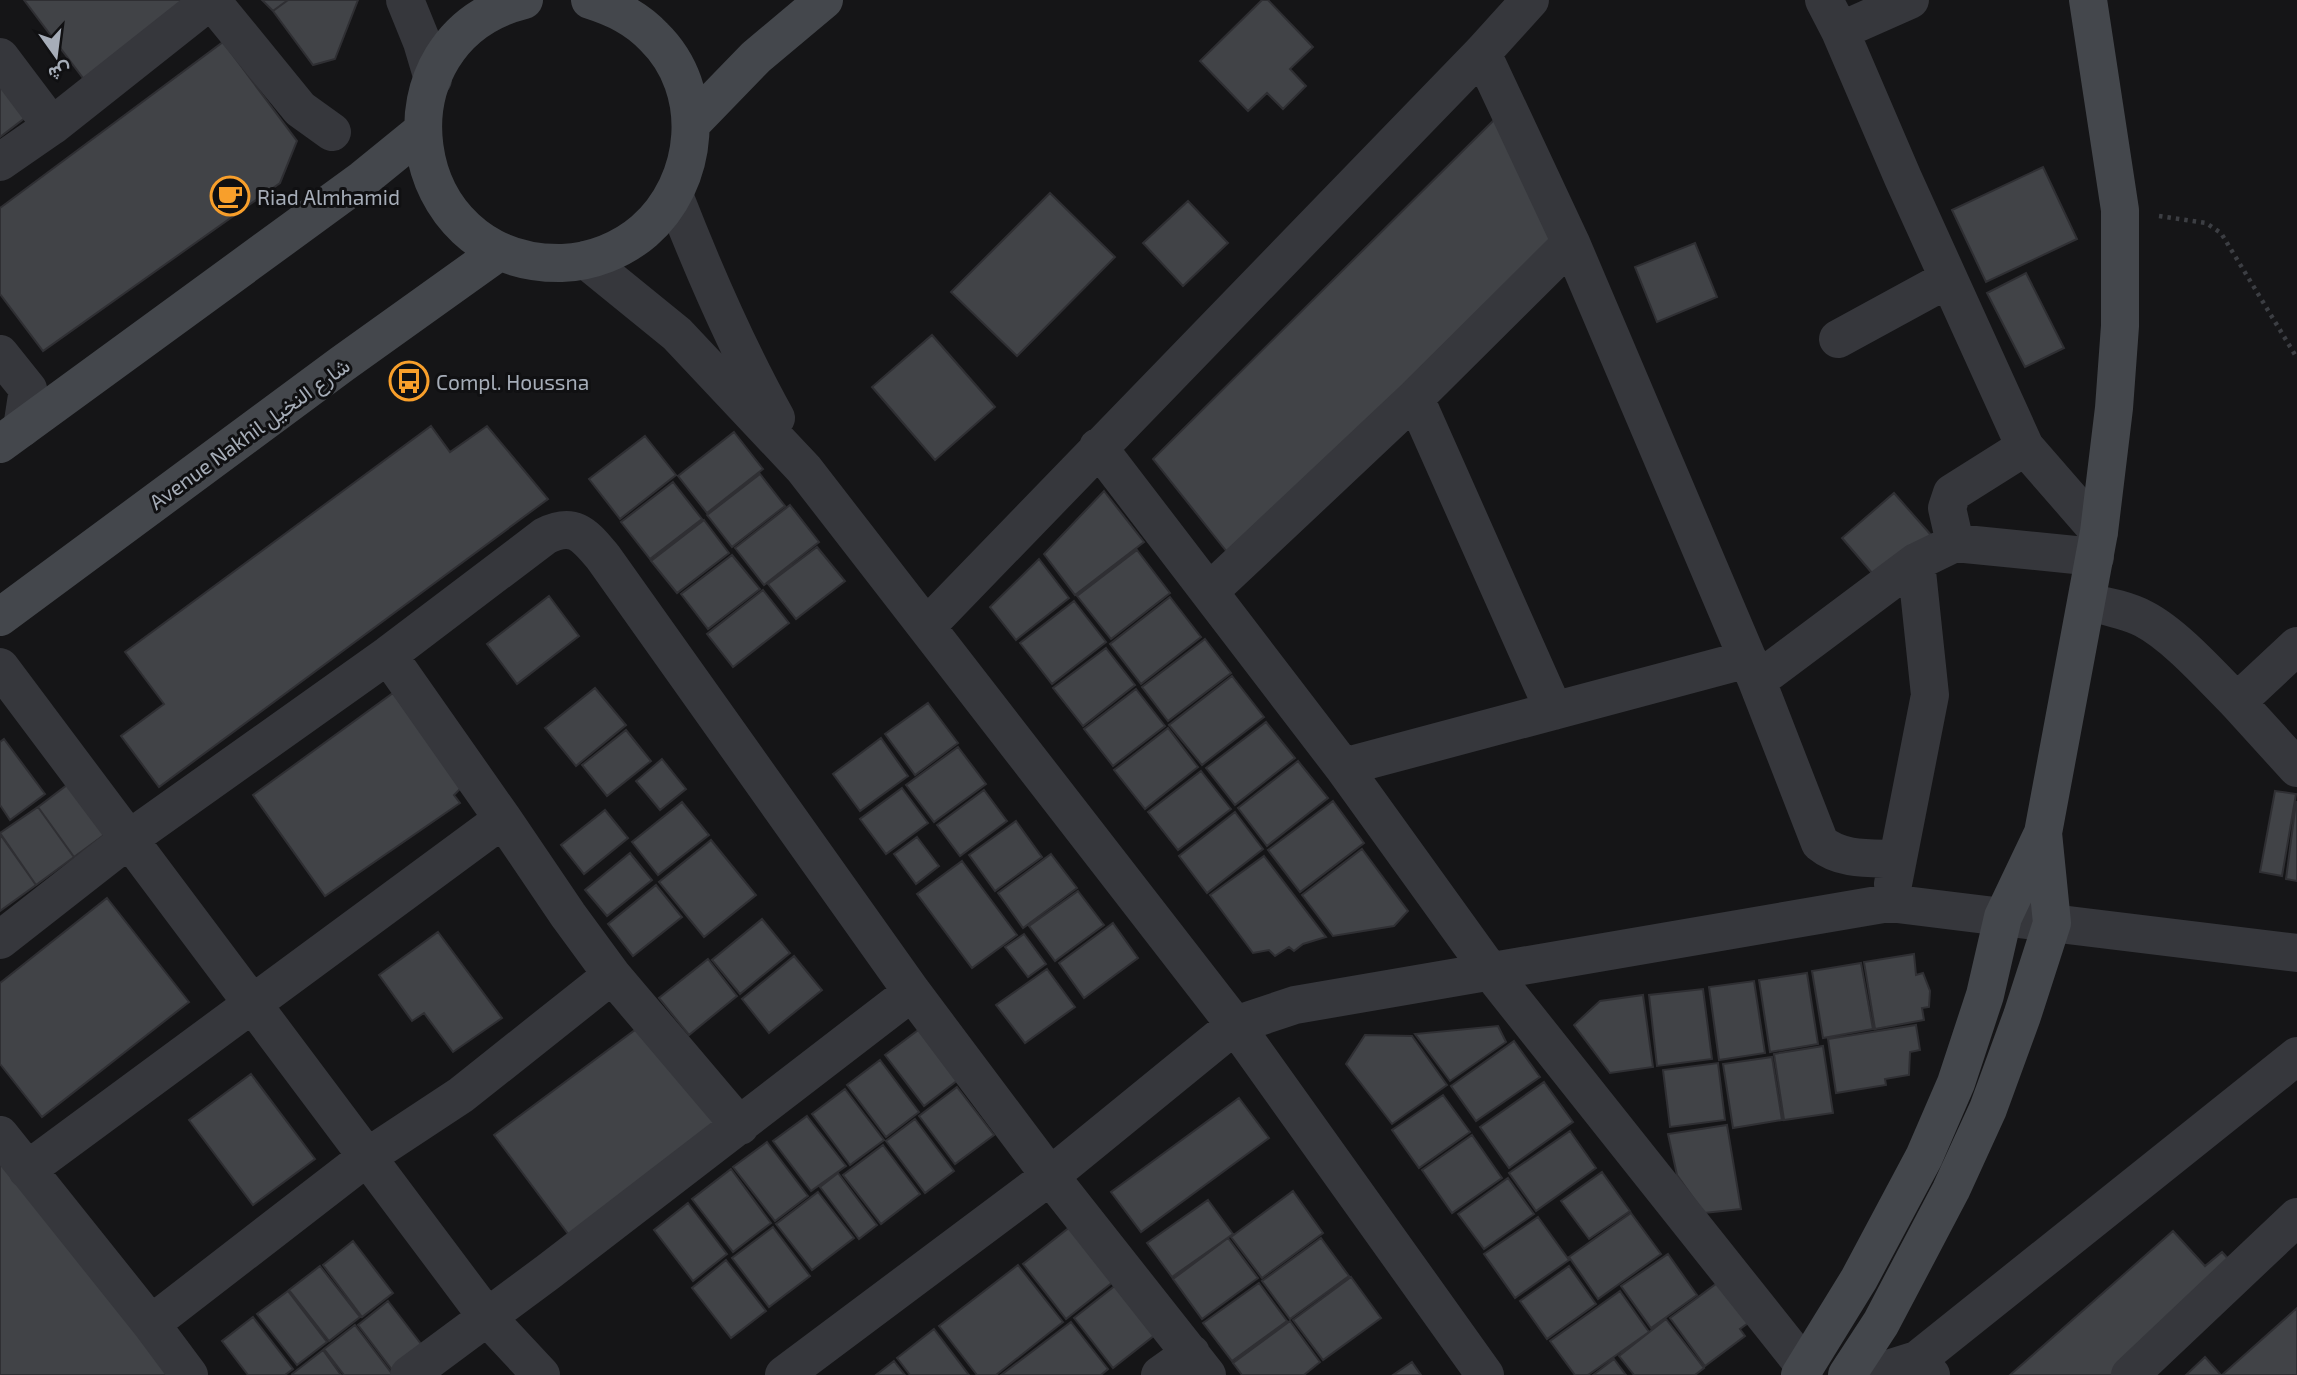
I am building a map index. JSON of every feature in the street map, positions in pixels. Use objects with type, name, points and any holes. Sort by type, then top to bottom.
[{"type":"street","points":[[0,162],[52,126],[211,0],[300,109],[332,132]]},
{"type":"street","points":[[405,0],[433,79]]},
{"type":"street","points":[[524,0],[496,10],[465,32],[452,46],[426,96],[422,131],[427,164],[439,195],[459,222],[485,243],[500,251],[542,262],[586,260],[621,247],[637,237],[651,225],[674,195],[686,168],[691,124],[684,87],[667,53],[642,26],[606,2]]},
{"type":"street","points":[[691,124],[756,57],[824,0]]},
{"type":"street","points":[[927,626],[1531,0]]},
{"type":"street","points":[[1910,0],[1832,16],[2025,447],[2097,544]]},
{"type":"street","points":[[1098,447],[1343,767],[1490,971],[1802,1371],[1859,1279],[1929,1145],[1956,1083],[1985,995],[2003,917],[2043,833],[2097,544],[2115,408],[2120,326],[2120,210],[2088,0]]},
{"type":"street","points":[[1482,53],[1571,243],[1753,670],[1819,843],[1829,850],[1851,857],[1898,859]]},
{"type":"street","points":[[0,57],[52,126]]},
{"type":"street","points":[[11,436],[352,187],[422,131]]},
{"type":"street","points":[[674,195],[701,265],[744,359],[804,469]]},
{"type":"street","points":[[1210,592],[1415,398],[1571,243]]},
{"type":"street","name":"Avenue Nakhil شارع النخيل","points":[[0,617],[342,364],[500,251]]},
{"type":"street","points":[[586,260],[677,334],[804,469],[1235,1025],[1485,1375]]},
{"type":"street","points":[[1838,339],[1948,279]]},
{"type":"street","points":[[0,354],[28,388],[11,436]]},
{"type":"street","points":[[1415,398],[1554,711]]},
{"type":"street","points":[[1955,544],[1947,508],[1952,494],[2025,447]]},
{"type":"street","points":[[0,940],[129,839],[388,655],[545,536],[558,530],[579,532],[603,557],[912,992],[1050,1176],[1199,1364],[1160,1375]]},
{"type":"street","points":[[1343,767],[1554,711],[1753,670],[1916,562],[1955,544],[2097,544]]},
{"type":"street","points":[[1889,903],[1930,695],[1916,562]]},
{"type":"street","points":[[2087,602],[2145,619],[2183,649],[2237,702],[2297,768]]},
{"type":"street","points":[[2237,702],[2297,646]]},
{"type":"street","points":[[388,655],[612,975],[740,1126]]},
{"type":"street","points":[[0,667],[487,1317],[541,1375]]},
{"type":"street","points":[[27,1170],[503,819]]},
{"type":"street","points":[[1849,1371],[1887,1311],[1957,1179],[1988,1109],[2052,923],[2043,833]]},
{"type":"street","points":[[784,1375],[1050,1176],[1235,1025],[1295,1005],[1889,903],[2297,953]]},
{"type":"street","points":[[151,1324],[367,1157],[461,1095],[612,975]]},
{"type":"street","points":[[409,1375],[740,1126],[912,992]]},
{"type":"street","points":[[1849,1371],[1924,1368],[2297,1056]]},
{"type":"street","points":[[0,1135],[189,1375]]},
{"type":"street","points":[[2130,1375],[2297,1217]]},
{"type":"path","points":[[2120,210],[2215,226],[2297,358]]},
{"type":"building","points":[[24,0],[189,0],[86,82]]},
{"type":"building","points":[[262,0],[288,0],[273,11]]},
{"type":"building","points":[[288,0],[358,0],[335,59],[313,65],[273,11]]},
{"type":"building","points":[[1262,0],[1268,0],[1313,47],[1290,69],[1306,86],[1283,109],[1267,93],[1248,111],[1200,61]]},
{"type":"building","points":[[223,42],[297,141],[280,183],[43,351],[0,294],[0,208]]},
{"type":"building","points":[[0,75],[30,114],[0,137]]},
{"type":"building","points":[[1498,116],[1561,233],[1235,562],[1153,459]]},
{"type":"building","points":[[2043,167],[2077,239],[1986,282],[1952,210]]},
{"type":"building","points":[[1050,193],[1115,257],[1017,356],[951,292]]},
{"type":"building","points":[[1188,201],[1228,243],[1183,286],[1143,243]]},
{"type":"building","points":[[1695,243],[1717,297],[1657,322],[1635,267]]},
{"type":"building","points":[[2026,273],[2064,348],[2025,367],[1987,293]]},
{"type":"building","points":[[932,335],[995,407],[935,460],[872,387]]},
{"type":"building","points":[[431,426],[450,452],[487,426],[548,499],[159,787],[121,736],[164,704],[125,652]]},
{"type":"building","points":[[734,432],[763,469],[707,513],[678,476]]},
{"type":"building","points":[[645,436],[676,475],[620,519],[589,479]]},
{"type":"building","points":[[760,474],[785,506],[732,547],[707,515]]},
{"type":"building","points":[[673,482],[702,519],[650,559],[621,522]]},
{"type":"building","points":[[1104,491],[1144,542],[1075,595],[1044,554]]},
{"type":"building","points":[[1894,493],[1931,535],[1878,580],[1842,538]]},
{"type":"building","points":[[790,505],[819,542],[764,585],[735,548]]},
{"type":"building","points":[[704,520],[729,553],[677,593],[651,561]]},
{"type":"building","points":[[817,547],[845,581],[796,619],[768,584]]},
{"type":"building","points":[[1137,550],[1170,593],[1111,639],[1077,596]]},
{"type":"building","points":[[732,555],[760,589],[708,629],[681,594]]},
{"type":"building","points":[[1039,559],[1069,598],[1016,640],[990,607]]},
{"type":"building","points":[[763,590],[789,623],[733,667],[707,634]]},
{"type":"building","points":[[549,596],[579,636],[517,684],[487,644]]},
{"type":"building","points":[[1170,597],[1201,637],[1141,684],[1110,644]]},
{"type":"building","points":[[1074,601],[1106,642],[1052,684],[1020,643]]},
{"type":"building","points":[[1205,639],[1231,673],[1168,721],[1142,687]]},
{"type":"building","points":[[1106,648],[1135,685],[1083,726],[1053,688]]},
{"type":"building","points":[[1232,676],[1264,717],[1202,765],[1169,725]]},
{"type":"building","points":[[595,688],[626,725],[576,766],[545,728]]},
{"type":"building","points":[[1136,689],[1165,726],[1113,766],[1084,729]]},
{"type":"building","points":[[393,693],[463,786],[454,795],[460,803],[325,896],[253,795]]},
{"type":"building","points":[[928,703],[958,743],[915,775],[885,734]]},
{"type":"building","points":[[1266,722],[1295,758],[1235,805],[1206,768]]},
{"type":"building","points":[[1168,728],[1198,767],[1145,809],[1114,770]]},
{"type":"building","points":[[626,730],[651,761],[607,796],[582,765]]},
{"type":"building","points":[[881,738],[908,776],[860,811],[833,774]]},
{"type":"building","points":[[4,739],[45,794],[10,820],[0,805],[0,742]]},
{"type":"building","points":[[958,747],[986,784],[934,822],[906,785]]},
{"type":"building","points":[[662,759],[686,789],[660,810],[636,781]]},
{"type":"building","points":[[1298,761],[1328,798],[1267,846],[1238,808]]},
{"type":"building","points":[[1201,771],[1231,809],[1178,850],[1148,812]]},
{"type":"building","points":[[75,779],[112,829],[74,857],[38,807]]},
{"type":"building","points":[[902,788],[928,823],[886,854],[860,819]]},
{"type":"building","points":[[984,790],[1007,821],[960,856],[937,825]]},
{"type":"building","points":[[2275,791],[2296,794],[2282,876],[2260,872]]},
{"type":"building","points":[[1333,801],[1364,843],[1300,892],[1268,850]]},
{"type":"building","points":[[682,802],[709,835],[658,875],[632,842]]},
{"type":"building","points":[[2297,802],[2297,881],[2286,879]]},
{"type":"building","points":[[38,807],[74,857],[36,885],[0,833]]},
{"type":"building","points":[[605,810],[628,838],[584,874],[561,845]]},
{"type":"building","points":[[1235,812],[1263,849],[1207,893],[1179,856]]},
{"type":"building","points":[[1016,821],[1042,857],[995,891],[969,855]]},
{"type":"building","points":[[0,834],[36,885],[0,911]]},
{"type":"building","points":[[917,837],[939,866],[916,884],[894,854]]},
{"type":"building","points":[[711,840],[756,895],[704,937],[659,882]]},
{"type":"building","points":[[1362,849],[1408,911],[1394,926],[1333,936],[1302,895]]},
{"type":"building","points":[[630,853],[652,880],[607,916],[585,890]]},
{"type":"building","points":[[1051,854],[1077,888],[1023,928],[998,893]]},
{"type":"building","points":[[1264,856],[1326,937],[1303,944],[1294,951],[1289,947],[1275,956],[1269,950],[1253,953],[1210,895]]},
{"type":"building","points":[[962,861],[1017,935],[972,968],[917,894]]},
{"type":"building","points":[[656,885],[682,917],[633,956],[608,924]]},
{"type":"building","points":[[1078,891],[1104,925],[1055,961],[1029,926]]},
{"type":"building","points":[[107,898],[189,1002],[42,1117],[0,1064],[0,983]]},
{"type":"building","points":[[762,919],[790,953],[740,994],[712,960]]},
{"type":"building","points":[[1113,923],[1138,958],[1084,998],[1059,963]]},
{"type":"building","points":[[438,932],[502,1018],[453,1052],[424,1013],[412,1021],[379,975]]},
{"type":"building","points":[[1024,934],[1046,964],[1028,977],[1005,947]]},
{"type":"building","points":[[1914,954],[1916,975],[1923,973],[1930,991],[1929,1007],[1922,1008],[1924,1020],[1875,1029],[1864,962]]},
{"type":"building","points":[[794,956],[822,990],[769,1033],[742,999]]},
{"type":"building","points":[[708,959],[737,996],[689,1035],[659,998]]},
{"type":"building","points":[[1861,963],[1873,1029],[1823,1038],[1812,971]]},
{"type":"building","points":[[1047,969],[1075,1007],[1025,1043],[996,1005]]},
{"type":"building","points":[[1807,973],[1818,1044],[1770,1052],[1759,980]]},
{"type":"building","points":[[1754,981],[1765,1053],[1719,1060],[1709,987]]},
{"type":"building","points":[[1703,989],[1712,1059],[1657,1066],[1649,995]]},
{"type":"building","points":[[1643,995],[1653,1067],[1610,1073],[1574,1025],[1600,1001]]},
{"type":"building","points":[[929,1022],[967,1073],[924,1106],[885,1055]]},
{"type":"building","points":[[643,1024],[718,1124],[569,1235],[494,1135]]},
{"type":"building","points":[[1916,1025],[1920,1050],[1910,1052],[1909,1075],[1885,1079],[1886,1085],[1836,1093],[1828,1039]]},
{"type":"building","points":[[1498,1026],[1506,1042],[1450,1081],[1415,1034]]},
{"type":"building","points":[[1365,1035],[1412,1036],[1447,1085],[1392,1124],[1346,1064]]},
{"type":"building","points":[[1514,1041],[1540,1077],[1476,1121],[1451,1086]]},
{"type":"building","points":[[1823,1046],[1833,1113],[1784,1120],[1774,1054]]},
{"type":"building","points":[[1772,1057],[1782,1120],[1733,1128],[1723,1064]]},
{"type":"building","points":[[880,1060],[919,1112],[886,1137],[847,1085]]},
{"type":"building","points":[[1718,1063],[1725,1120],[1670,1127],[1663,1070]]},
{"type":"building","points":[[251,1074],[315,1159],[253,1205],[189,1120]]},
{"type":"building","points":[[1544,1082],[1573,1122],[1509,1168],[1480,1127]]},
{"type":"building","points":[[957,1087],[994,1135],[955,1164],[919,1116]]},
{"type":"building","points":[[845,1089],[884,1140],[850,1165],[812,1114]]},
{"type":"building","points":[[1443,1095],[1470,1132],[1419,1168],[1392,1130]]},
{"type":"building","points":[[1239,1098],[1269,1138],[1141,1232],[1111,1192]]},
{"type":"building","points":[[807,1116],[846,1166],[811,1191],[773,1141]]},
{"type":"building","points":[[915,1119],[954,1171],[925,1193],[886,1141]]},
{"type":"building","points":[[1727,1125],[1741,1209],[1704,1213],[1677,1175],[1668,1134]]},
{"type":"building","points":[[1570,1131],[1596,1168],[1536,1211],[1509,1173]]},
{"type":"building","points":[[1472,1135],[1502,1178],[1452,1213],[1422,1170]]},
{"type":"building","points":[[767,1142],[808,1196],[775,1221],[733,1167]]},
{"type":"building","points":[[883,1145],[920,1194],[881,1224],[843,1175]]},
{"type":"building","points":[[0,1158],[171,1375],[0,1375]]},
{"type":"building","points":[[731,1169],[771,1223],[733,1252],[692,1199]]},
{"type":"building","points":[[1602,1172],[1630,1211],[1589,1239],[1561,1201]]},
{"type":"building","points":[[838,1173],[877,1225],[859,1239],[820,1187]]},
{"type":"building","points":[[1508,1178],[1534,1214],[1484,1249],[1458,1214]]},
{"type":"building","points":[[1293,1191],[1323,1233],[1262,1278],[1231,1237]]},
{"type":"building","points":[[818,1192],[854,1238],[812,1270],[776,1224]]},
{"type":"building","points":[[1208,1200],[1233,1234],[1172,1277],[1147,1243]]},
{"type":"building","points":[[688,1203],[727,1254],[693,1281],[654,1230]]},
{"type":"building","points":[[1631,1213],[1661,1254],[1598,1299],[1569,1257]]},
{"type":"building","points":[[1538,1217],[1569,1260],[1515,1298],[1484,1254]]},
{"type":"building","points":[[1075,1223],[1118,1278],[1066,1319],[1023,1264]]},
{"type":"building","points":[[773,1227],[810,1276],[769,1307],[732,1258]]},
{"type":"building","points":[[2173,1231],[2205,1266],[2222,1252],[2239,1271],[2121,1375],[2010,1375]]},
{"type":"building","points":[[1228,1238],[1258,1278],[1202,1319],[1173,1279]]},
{"type":"building","points":[[1321,1238],[1349,1276],[1290,1319],[1262,1281]]},
{"type":"building","points":[[353,1241],[393,1293],[362,1317],[323,1265]]},
{"type":"building","points":[[1668,1254],[1697,1295],[1651,1328],[1621,1286]]},
{"type":"building","points":[[726,1260],[766,1311],[731,1338],[692,1288]]},
{"type":"building","points":[[1018,1265],[1063,1322],[996,1375],[977,1375],[939,1326]]},
{"type":"building","points":[[320,1266],[360,1317],[329,1341],[289,1290]]},
{"type":"building","points":[[1569,1266],[1596,1304],[1547,1339],[1520,1301]]},
{"type":"building","points":[[1728,1275],[1758,1316],[1740,1329],[1745,1336],[1705,1366],[1670,1318]]},
{"type":"building","points":[[1351,1277],[1381,1318],[1323,1360],[1293,1320]]},
{"type":"building","points":[[1121,1281],[1160,1331],[1113,1368],[1074,1318]]},
{"type":"building","points":[[1259,1283],[1287,1321],[1232,1361],[1203,1323]]},
{"type":"building","points":[[288,1291],[327,1342],[297,1365],[257,1314]]},
{"type":"building","points":[[1620,1291],[1649,1332],[1588,1375],[1575,1375],[1550,1341]]},
{"type":"building","points":[[388,1301],[428,1353],[396,1375],[358,1325]]},
{"type":"building","points":[[2297,1308],[2297,1375],[2222,1375]]},
{"type":"building","points":[[253,1317],[293,1369],[285,1375],[248,1375],[222,1341]]},
{"type":"building","points":[[1666,1319],[1704,1368],[1695,1375],[1634,1375],[1619,1356]]},
{"type":"building","points":[[1290,1321],[1320,1362],[1304,1375],[1242,1375],[1233,1363]]},
{"type":"building","points":[[1071,1322],[1108,1369],[1101,1375],[1001,1375]]},
{"type":"building","points":[[355,1325],[393,1375],[344,1375],[324,1349]]},
{"type":"building","points":[[934,1329],[969,1375],[910,1375],[897,1358]]},
{"type":"building","points":[[323,1350],[341,1375],[292,1374]]},
{"type":"building","points":[[2205,1357],[2221,1375],[2186,1375]]},
{"type":"building","points":[[1614,1359],[1626,1375],[1593,1375]]},
{"type":"building","points":[[894,1361],[905,1375],[876,1375]]},
{"type":"building","points":[[1412,1362],[1421,1375],[1393,1375]]},
{"type":"place","name":"Riad Almhamid","points":[[230,196]]},
{"type":"place","name":"Compl. Houssna","points":[[409,381]]}]
